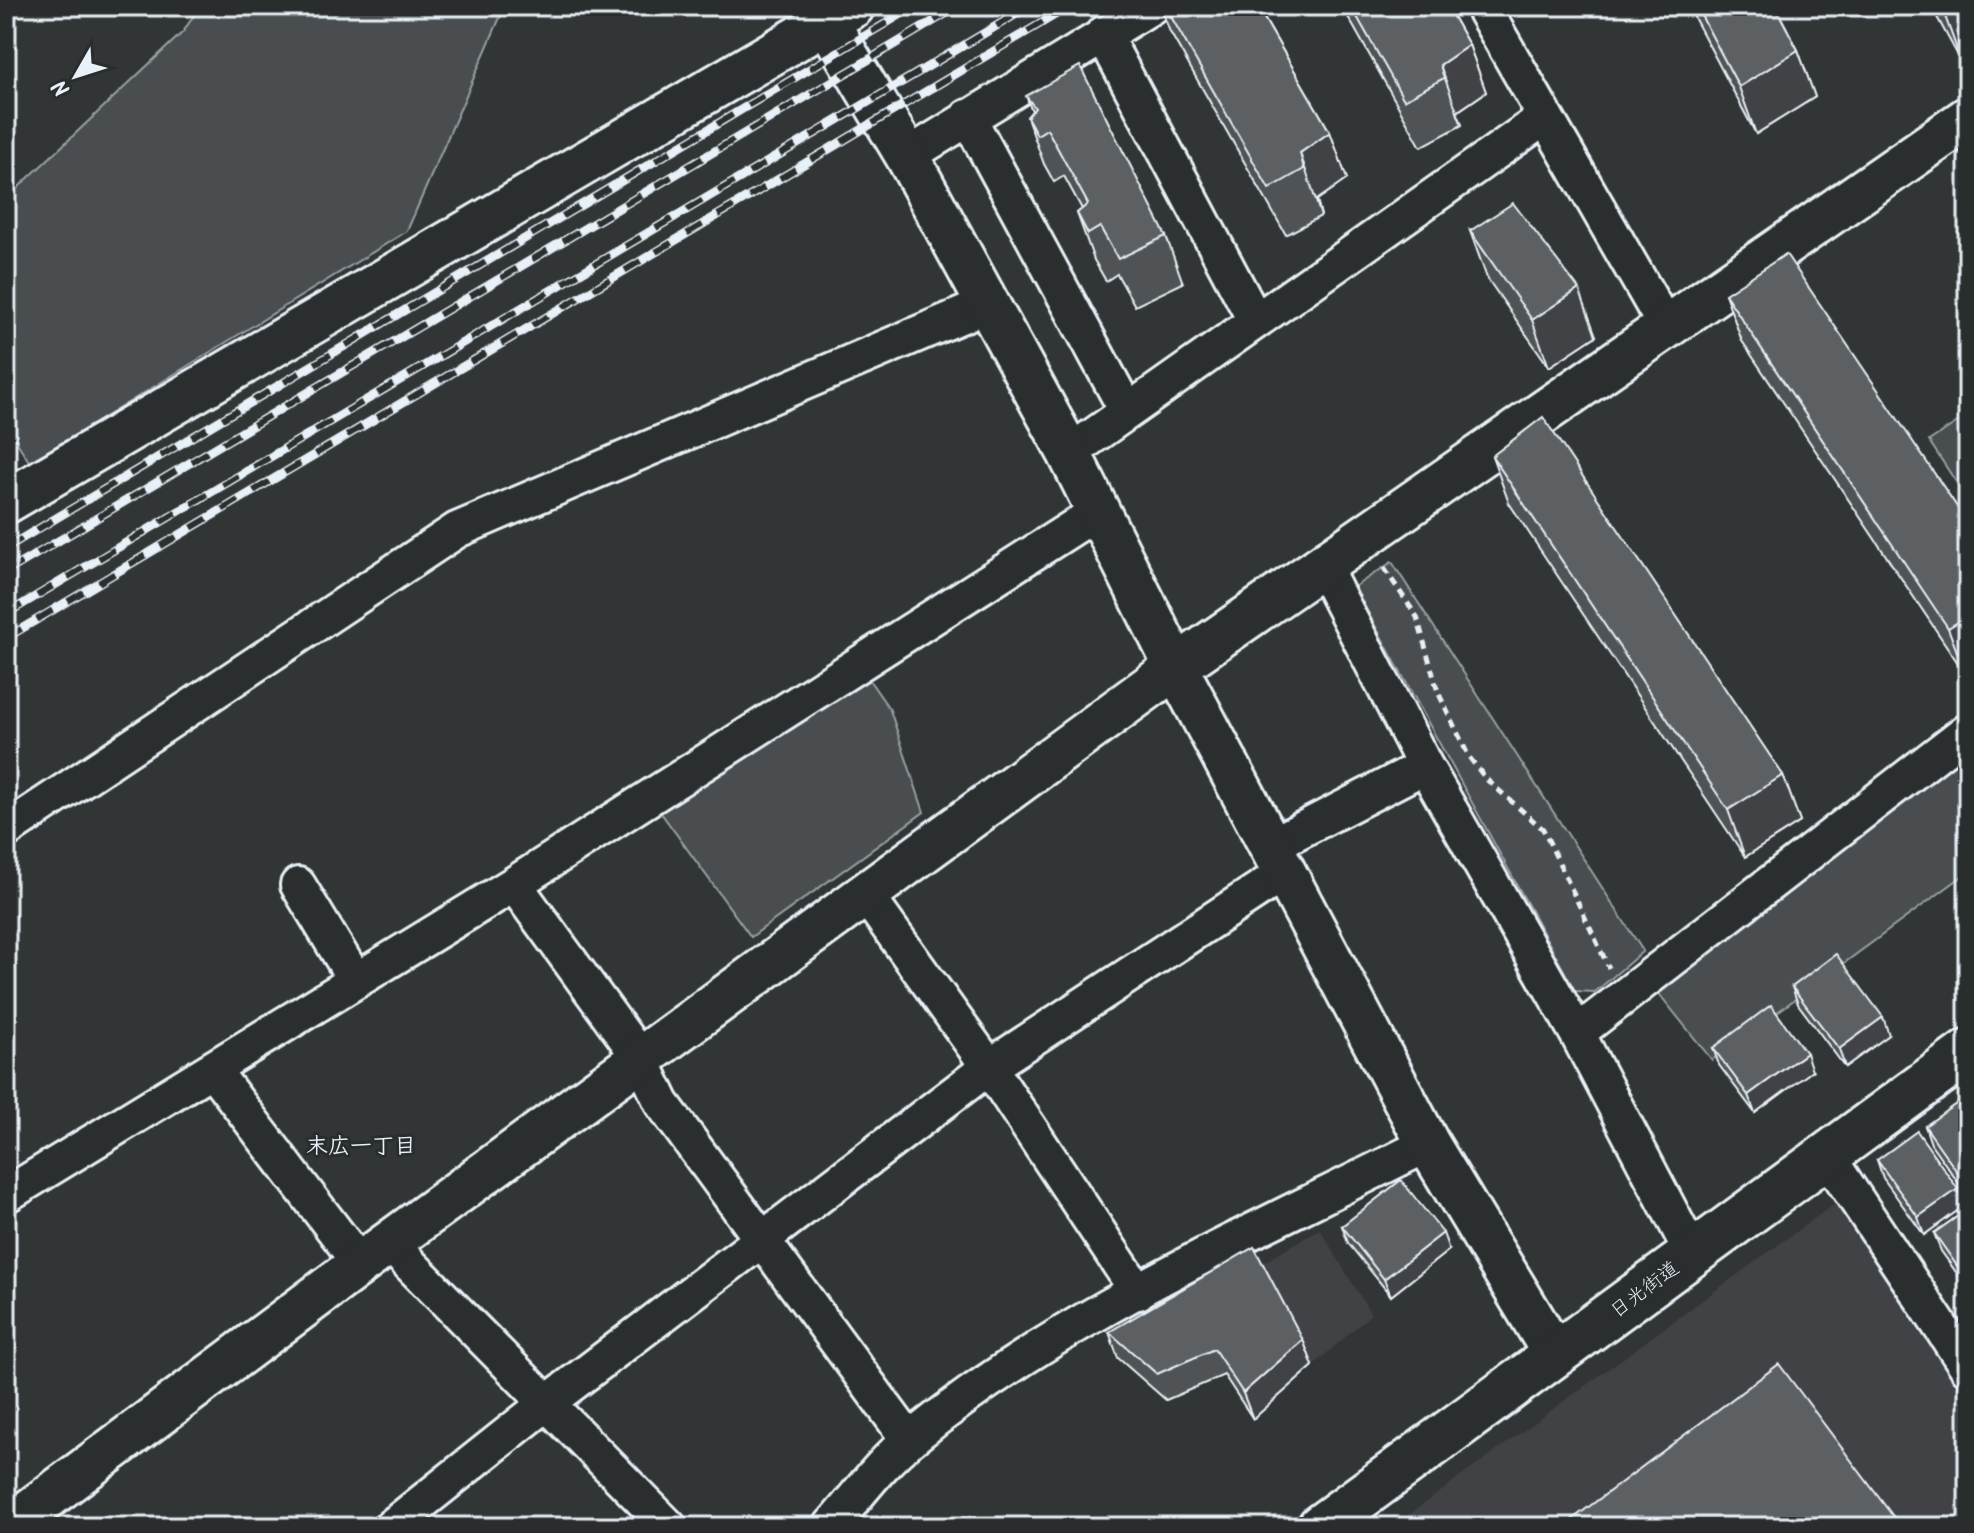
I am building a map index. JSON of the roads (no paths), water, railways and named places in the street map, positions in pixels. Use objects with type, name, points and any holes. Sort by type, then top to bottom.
[{"type":"highway","name":"日光街道","points":[[1320,1527],[1968,1052]]},
{"type":"street","points":[[907,156],[1152,6]]},
{"type":"street","points":[[1482,6],[1666,327]]},
{"type":"street","points":[[6,502],[832,11],[907,156],[1069,453],[1176,667],[1428,1144],[1555,1355]]},
{"type":"street","points":[[1103,34],[1255,320]]},
{"type":"street","points":[[968,117],[1127,411]]},
{"type":"street","points":[[1069,453],[1544,118]]},
{"type":"street","points":[[8,1527],[374,1253],[1176,667],[1968,118]]},
{"type":"street","points":[[6,830],[457,530],[988,304]]},
{"type":"street","points":[[6,1195],[514,884],[1099,511]]},
{"type":"street","points":[[1322,565],[1425,766],[1577,1033],[1692,1253]]},
{"type":"street","points":[[1577,1033],[1966,735]]},
{"type":"street","points":[[391,1527],[548,1402],[989,1067],[1277,860],[1425,766]]},
{"type":"street","points":[[514,884],[641,1059],[662,1103],[909,1440]]},
{"type":"street","points":[[298,885],[356,981]]},
{"type":"street","points":[[866,895],[989,1067],[1138,1292]]},
{"type":"street","points":[[212,1069],[374,1253],[548,1402],[669,1527]]},
{"type":"street","points":[[830,1527],[909,1440],[997,1374],[1138,1292],[1428,1144]]},
{"type":"street","points":[[1828,1157],[1968,1368]]},
{"type":"railway","points":[[6,548],[915,6]]},
{"type":"railway","points":[[6,572],[959,6]]},
{"type":"railway","points":[[6,614],[1030,6]]},
{"type":"railway","points":[[6,638],[1070,6]]},
{"type":"district","name":"末広一丁目","points":[[361,1145]]}]
